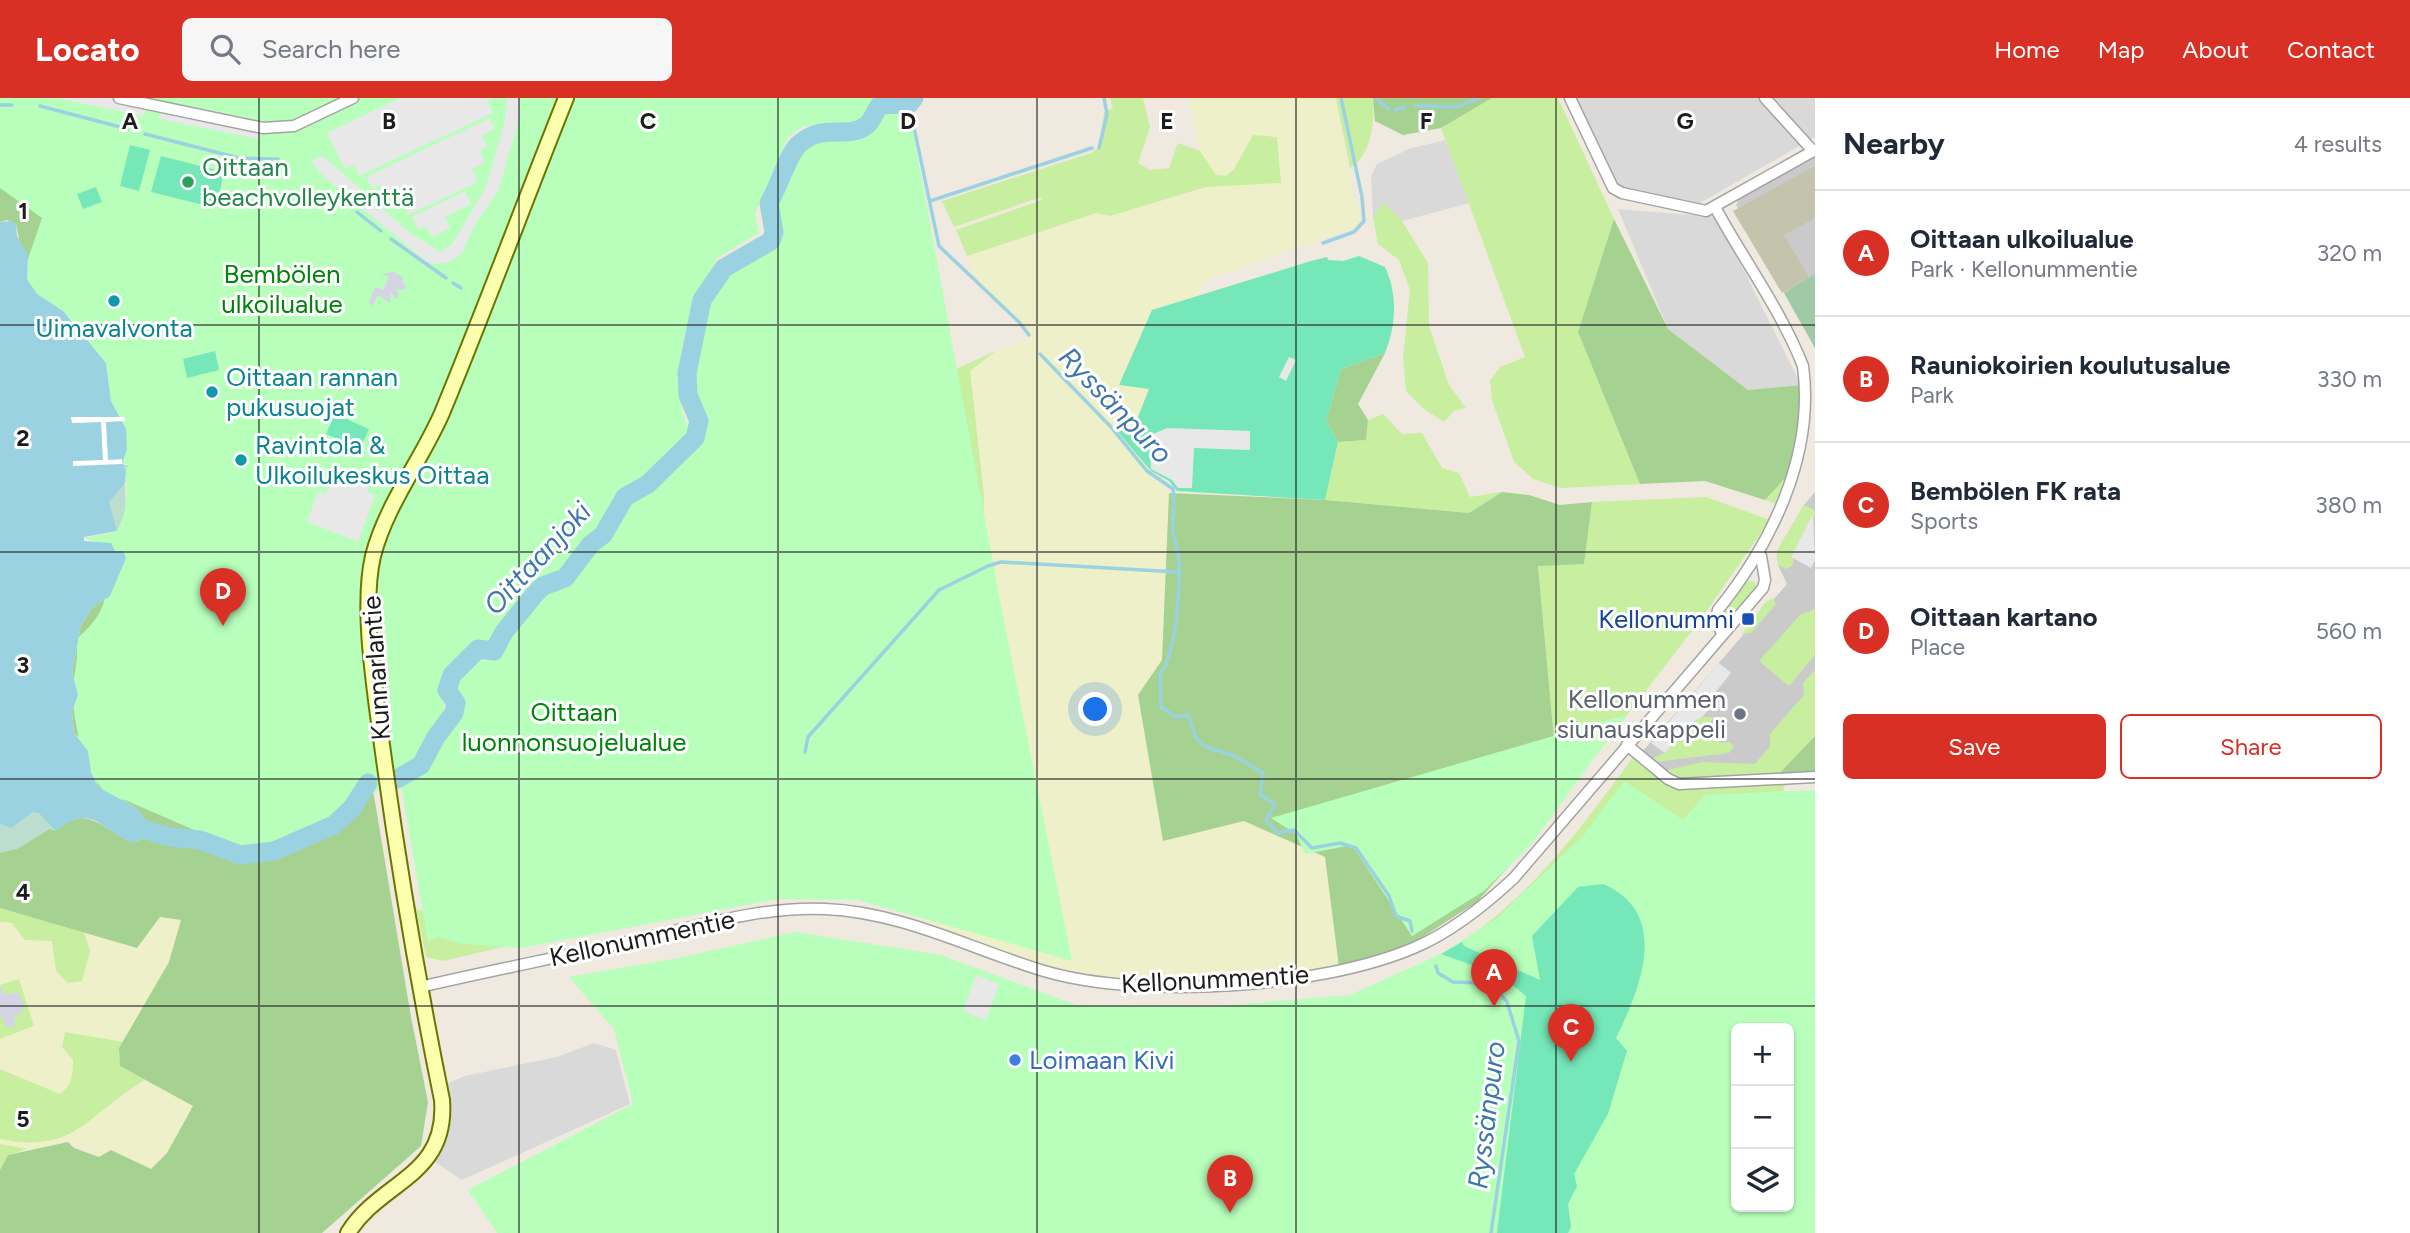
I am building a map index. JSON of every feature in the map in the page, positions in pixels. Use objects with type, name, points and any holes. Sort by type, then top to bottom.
[{"type":"main road","name":"Kunnarlantie","points":[[348,1233],[370,1207],[419,1170],[430,1156],[443,1124],[442,1100],[396,851],[374,686],[370,576],[384,526],[441,414],[566,98]]},
{"type":"street","points":[[119,98],[263,128],[283,129],[354,98]]},
{"type":"street","points":[[1570,98],[1613,188],[1622,194],[1697,209],[1715,207],[1814,151],[1765,98]]},
{"type":"street","name":"Kellonummentie","points":[[1715,207],[1800,359],[1811,398],[1809,453],[1800,481],[1761,556],[1718,610],[1716,619],[1722,634]]},
{"type":"street","name":"Kellonummentie","points":[[420,987],[706,924],[800,908],[873,914],[930,930],[1045,971],[1106,984],[1191,986],[1278,980],[1340,971],[1417,946],[1486,904],[1514,878],[1763,588],[1765,580],[1761,556]]},
{"type":"street","points":[[1627,745],[1668,779],[1679,784],[1815,777]]},
{"type":"shaded area","points":[[57,98],[119,98],[147,104],[144,116]]},
{"type":"shaded area","points":[[400,98],[494,98],[487,101],[493,113],[359,176],[354,165],[345,169],[327,133]]},
{"type":"shaded area","points":[[507,98],[519,98],[520,116],[498,192],[475,224],[462,253],[448,263],[431,264],[422,258],[324,177],[311,161],[323,156],[410,233],[441,252],[452,244],[485,189],[504,125]]},
{"type":"shaded area","points":[[1189,98],[1336,98],[1353,195],[1361,215],[1359,226],[1205,280],[1199,295],[1152,310],[1119,385],[1149,388],[1134,427],[1116,430],[1169,493],[1162,660],[1138,695],[1163,840],[1244,821],[1325,857],[1339,967],[1207,980],[1120,981],[1073,973],[925,924],[931,830],[984,495],[970,371],[996,351],[1027,339],[1029,332],[989,294],[971,270],[967,256],[1096,213],[1110,216],[1206,187],[1280,182],[1276,137],[1247,144],[1234,169],[1226,176],[1216,175],[1200,151]]},
{"type":"shaded area","points":[[1575,98],[1815,98],[1815,137],[1700,203],[1624,193],[1608,179]]},
{"type":"shaded area","points":[[162,107],[260,127],[258,139],[159,119]]},
{"type":"shaded area","points":[[490,118],[495,129],[482,135],[487,147],[480,151],[485,163],[472,169],[478,182],[408,215],[402,203],[395,207],[379,185],[372,188],[366,177]]},
{"type":"shaded area","points":[[1445,140],[1470,203],[1402,221],[1373,217],[1371,176],[1377,164],[1409,149]]},
{"type":"shaded area","points":[[1815,156],[1815,348],[1736,205],[1739,199]]},
{"type":"shaded area","points":[[1815,166],[1815,218],[1784,235],[1809,277],[1782,293],[1733,211]]},
{"type":"shaded area","points":[[465,191],[471,204],[445,217],[450,228],[432,237],[426,226],[418,230],[412,217]]},
{"type":"shaded area","points":[[1618,209],[1717,217],[1801,385],[1748,390],[1668,329]]},
{"type":"shaded area","points":[[394,272],[403,277],[402,281],[406,286],[404,290],[397,289],[399,296],[396,299],[391,293],[390,303],[378,295],[373,306],[369,302],[375,287],[383,290],[389,277],[381,274]]},
{"type":"shaded area","points":[[1289,357],[1296,360],[1286,381],[1279,377]]},
{"type":"shaded area","points":[[1167,428],[1250,431],[1250,450],[1194,448],[1192,488],[1178,488],[1172,480],[1151,469],[1149,436]]},
{"type":"shaded area","points":[[338,471],[370,483],[367,492],[375,495],[358,542],[307,522],[318,492],[325,494]]},
{"type":"shaded area","points":[[125,483],[126,514],[117,531],[53,493]]},
{"type":"shaded area","points":[[1815,492],[1815,736],[1780,773],[1745,775],[1663,771],[1643,751],[1787,584],[1778,565],[1777,551],[1804,505]]},
{"type":"shaded area","points":[[1813,514],[1815,560],[1811,568],[1791,557]]},
{"type":"shaded area","points":[[1719,663],[1731,673],[1709,700],[1710,708],[1692,723],[1665,753],[1651,743]]},
{"type":"shaded area","points":[[0,776],[107,818],[133,843],[87,818],[68,823],[56,831],[50,829],[17,849],[0,853]]},
{"type":"shaded area","points":[[0,908],[136,948],[160,917],[181,919],[169,962],[119,1049],[193,1105],[167,1153],[151,1169],[111,1150],[100,1157],[68,1142],[8,1155],[0,1170]]},
{"type":"shaded area","points":[[976,975],[999,984],[986,1020],[963,1011]]},
{"type":"shaded area","points":[[0,986],[4,994],[19,993],[24,1005],[23,1011],[13,1017],[16,1025],[7,1028],[0,1013]]},
{"type":"shaded area","points":[[594,1043],[616,1050],[630,1104],[462,1180],[435,1162],[447,1122],[444,1085],[465,1076],[557,1057]]},
{"type":"green space","points":[[0,98],[917,98],[910,116],[1001,606],[1072,961],[858,900],[779,899],[521,948],[462,944],[437,937],[428,943],[401,784],[424,768],[465,705],[452,686],[479,653],[485,662],[496,656],[542,595],[571,584],[627,498],[689,454],[703,420],[690,369],[700,317],[722,265],[765,240],[766,210],[793,147],[800,141],[866,137],[881,110],[907,110],[907,101],[880,100],[860,124],[804,126],[788,137],[755,213],[759,233],[717,258],[689,318],[682,348],[682,411],[689,431],[683,449],[618,499],[606,527],[564,578],[546,581],[529,597],[501,629],[495,648],[479,646],[450,671],[440,695],[446,711],[407,771],[279,857],[238,859],[229,845],[125,800],[112,797],[101,788],[93,775],[80,743],[73,697],[76,639],[102,609],[108,574],[108,546],[84,538],[116,532],[123,517],[127,492],[123,467],[129,464],[122,464],[126,429],[111,401],[106,363],[63,311],[37,294],[27,279],[27,262],[42,218],[0,188]]},
{"type":"green space","points":[[1110,98],[1143,98],[1150,127],[1138,163],[1150,170],[1169,168],[1178,143],[1200,151],[1216,175],[1226,176],[1234,169],[1253,135],[1277,137],[1281,183],[1206,187],[1110,216],[1096,213],[967,256],[956,230],[1042,200],[1041,197],[954,227],[942,201],[1091,153],[1099,147],[1104,112],[1113,108]]},
{"type":"green space","points":[[1336,98],[1373,98],[1372,127],[1367,147],[1350,168]]},
{"type":"green space","points":[[1373,98],[1492,98],[1441,128],[1403,135],[1375,121]]},
{"type":"green space","points":[[1492,98],[1558,98],[1614,219],[1578,332],[1640,484],[1561,488],[1533,479],[1514,462],[1492,400],[1490,381],[1500,367],[1525,357],[1441,128]]},
{"type":"green space","points":[[0,115],[69,143],[27,279],[16,224],[7,220],[0,222]]},
{"type":"green space","points":[[130,145],[150,150],[139,191],[120,186]]},
{"type":"green space","name":"Oittaan beachvolleykenttä","points":[[161,156],[224,172],[216,208],[151,192]]},
{"type":"green space","points":[[96,187],[102,202],[83,209],[77,194]]},
{"type":"green space","points":[[1384,203],[1402,221],[1428,263],[1429,326],[1449,385],[1466,408],[1454,411],[1444,422],[1424,409],[1406,391],[1403,359],[1410,290],[1399,260],[1378,244],[1373,217]]},
{"type":"green space","points":[[1614,219],[1668,329],[1748,390],[1801,385],[1798,464],[1765,500],[1705,481],[1640,484],[1578,332]]},
{"type":"green space","points":[[1359,256],[1385,267],[1394,299],[1393,321],[1385,353],[1341,369],[1326,421],[1338,442],[1325,500],[1177,491],[1169,481],[1151,471],[1116,430],[1134,427],[1149,389],[1119,385],[1152,310],[1311,261],[1327,257],[1328,260],[1343,261]]},
{"type":"green space","points":[[1815,274],[1815,348],[1784,293]]},
{"type":"green space","points":[[215,351],[219,370],[187,378],[183,359]]},
{"type":"green space","points":[[996,351],[970,371],[984,495],[983,534],[947,373]]},
{"type":"green space","points":[[1385,353],[1358,404],[1368,420],[1366,440],[1338,442],[1326,421],[1341,369]]},
{"type":"green space","points":[[335,414],[369,429],[360,449],[326,434]]},
{"type":"green space","points":[[1383,414],[1402,434],[1422,433],[1442,468],[1459,473],[1470,497],[1502,492],[1469,513],[1325,500],[1338,442],[1365,440],[1368,420]]},
{"type":"green space","points":[[1798,464],[1782,506],[1765,500]]},
{"type":"green space","points":[[1502,492],[1529,495],[1560,505],[1592,502],[1584,564],[1538,566],[1556,761],[1524,849],[1477,902],[1413,943],[1339,967],[1325,857],[1244,821],[1163,841],[1138,695],[1162,660],[1169,493],[1325,500],[1469,513]]},
{"type":"green space","points":[[1706,497],[1770,520],[1701,619],[1524,849],[1556,761],[1538,565],[1584,563],[1592,502]]},
{"type":"green space","points":[[1804,505],[1815,510],[1815,515],[1791,557],[1794,559],[1792,566],[1786,569],[1778,565],[1777,551]]},
{"type":"green space","points":[[1753,581],[1758,586],[1756,591],[1734,619],[1728,621],[1723,617],[1725,606],[1744,582]]},
{"type":"green space","points":[[110,596],[373,790],[428,1102],[421,1146],[322,1233],[0,1233],[0,1170],[8,1155],[68,1142],[74,1148],[99,1157],[111,1150],[151,1169],[167,1153],[193,1106],[120,1066],[119,1048],[169,962],[181,920],[160,917],[137,948],[0,908],[0,824],[62,826],[71,820],[89,819],[133,843],[147,837],[151,826],[133,806],[98,787],[84,742],[74,733],[72,712],[78,695],[72,672],[81,625],[93,607]]},
{"type":"green space","points":[[1773,598],[1776,604],[1751,633],[1742,634],[1764,604]]},
{"type":"green space","points":[[1815,609],[1815,655],[1789,686],[1759,661],[1800,615]]},
{"type":"green space","points":[[1815,670],[1815,736],[1780,773],[1687,781],[1663,771],[1702,762],[1755,764],[1770,746],[1770,734],[1804,695],[1803,683]]},
{"type":"green space","points":[[1626,715],[1533,842],[1484,891],[1412,936],[1352,845],[1305,854],[1296,834],[1271,818]]},
{"type":"green space","points":[[1700,717],[1714,717],[1709,724],[1714,728],[1714,737],[1721,743],[1729,742],[1734,746],[1729,753],[1655,762],[1655,757],[1665,753]]},
{"type":"green space","points":[[1815,736],[1815,773],[1780,773]]},
{"type":"green space","points":[[1634,756],[1666,783],[1684,788],[1786,782],[1779,804],[1462,942],[1488,923],[1535,880]]},
{"type":"green space","points":[[1624,781],[1683,820],[1705,795],[1815,790],[1815,1233],[497,1233],[468,1190],[633,1104],[614,1029],[569,977],[678,958],[796,932],[941,955],[1076,1005],[1209,1007],[1350,995],[1441,954],[1498,917],[1583,836]]},
{"type":"green space","points":[[1603,884],[1624,897],[1637,913],[1644,932],[1641,975],[1616,1038],[1627,1051],[1608,1114],[1574,1174],[1577,1186],[1568,1204],[1571,1227],[1568,1233],[1497,1233],[1526,996],[1500,975],[1441,954],[1462,942],[1464,946],[1540,980],[1532,936],[1578,887]]},
{"type":"green space","points":[[0,908],[84,932],[90,951],[82,981],[68,983],[56,971],[52,941],[25,940],[12,923],[0,922]]},
{"type":"green space","points":[[416,909],[524,942],[443,961],[426,957]]},
{"type":"green space","points":[[19,979],[34,1026],[0,1039],[0,985]]},
{"type":"green space","points":[[65,1032],[123,1042],[119,1048],[120,1066],[145,1080],[80,1128],[64,1136],[47,1141],[26,1142],[0,1139],[0,1069],[60,1094],[69,1083],[73,1070],[73,1060],[62,1047]]},
{"type":"green space","points":[[0,1144],[27,1149],[8,1155],[0,1170]]},
{"type":"water","points":[[12,221],[16,224],[17,236],[28,255],[27,279],[37,294],[63,311],[106,363],[111,401],[126,429],[127,449],[122,464],[129,467],[123,467],[126,469],[125,483],[109,502],[117,531],[84,537],[84,541],[111,543],[115,551],[123,551],[126,558],[110,596],[93,607],[81,625],[72,672],[78,695],[72,712],[74,733],[88,751],[91,772],[98,787],[138,809],[151,826],[147,837],[133,843],[87,818],[68,823],[56,831],[39,813],[33,812],[11,828],[0,824],[0,222]]},
{"type":"pier","points":[[71,417],[125,417],[125,421],[106,422],[108,460],[122,459],[122,464],[73,466],[73,461],[103,460],[101,422],[72,423]]},
{"type":"waterway","name":"Oittaanjoki","points":[[397,779],[421,765],[436,737],[454,713],[456,703],[447,690],[452,675],[478,649],[494,651],[504,632],[535,594],[543,586],[565,578],[591,544],[603,535],[625,497],[648,484],[695,438],[699,421],[688,395],[687,373],[702,300],[724,268],[771,241],[774,232],[769,203],[794,150],[816,134],[849,132],[864,127],[880,105],[909,104],[914,98]]},
{"type":"waterway","points":[[1099,148],[1107,114],[1104,98]]},
{"type":"waterway","points":[[1323,243],[1354,232],[1364,221],[1362,197],[1341,98]]},
{"type":"waterway","points":[[1376,98],[1388,109]]},
{"type":"waterway","points":[[1415,106],[1458,107],[1479,98]]},
{"type":"waterway","name":"Ryssänpuro","points":[[909,104],[939,246],[1019,322],[1029,335]]},
{"type":"waterway","points":[[0,105],[12,105]]},
{"type":"waterway","points":[[40,106],[128,129]]},
{"type":"waterway","points":[[1395,110],[1405,107]]},
{"type":"waterway","points":[[145,134],[239,158],[278,159]]},
{"type":"waterway","points":[[930,201],[1092,148]]},
{"type":"waterway","points":[[357,212],[381,231]]},
{"type":"waterway","points":[[391,239],[446,278]]},
{"type":"waterway","points":[[453,283],[461,288]]},
{"type":"waterway","name":"Ryssänpuro","points":[[1040,354],[1111,427],[1147,471],[1173,489],[1173,532],[1179,564],[1178,597],[1170,652],[1160,673],[1161,707],[1176,717],[1188,715],[1196,738],[1204,746],[1237,757],[1263,773],[1260,795],[1275,804],[1266,820],[1277,833],[1294,830],[1312,848],[1340,843],[1356,848],[1389,896],[1396,916],[1410,921],[1412,931]]},
{"type":"waterway","points":[[805,752],[808,737],[939,590],[988,566],[1001,562],[1178,572]]},
{"type":"waterway","name":"Oittaanjoki","points":[[149,831],[169,837],[200,840],[240,855],[274,851],[334,825],[352,808],[368,783]]},
{"type":"waterway","name":"Ryssänpuro","points":[[1436,966],[1438,973],[1453,982],[1483,983],[1499,992],[1507,1002],[1519,1041],[1491,1233]]},
{"type":"place","name":"Oittaan beachvolleykenttä","points":[[188,182]]},
{"type":"place","name":"Uimavalvonta","points":[[114,301]]},
{"type":"place","name":"Oittaan rannan pukusuojat","points":[[212,392]]},
{"type":"place","name":"Ravintola & Ulkoilukeskus Oittaa","points":[[241,460]]},
{"type":"place","name":"Kellonummi","points":[[1748,619]]},
{"type":"place","name":"Oittaan kartano","points":[[223,626]]},
{"type":"place","name":"Kellonummen siunauskappeli","points":[[1740,714]]},
{"type":"place","name":"Oittaan ulkoilualue","points":[[1494,1007]]},
{"type":"place","name":"Loimaan Kivi","points":[[1015,1060]]},
{"type":"place","name":"Bembölen FK rata","points":[[1571,1062]]},
{"type":"place","name":"Rauniokoirien koulutusalue","points":[[1230,1213]]},
{"type":"park label","name":"Bembölen ulkoilualue","points":[[282,289]]},
{"type":"park label","name":"Oittaan luonnonsuojelualue","points":[[574,727]]}]
